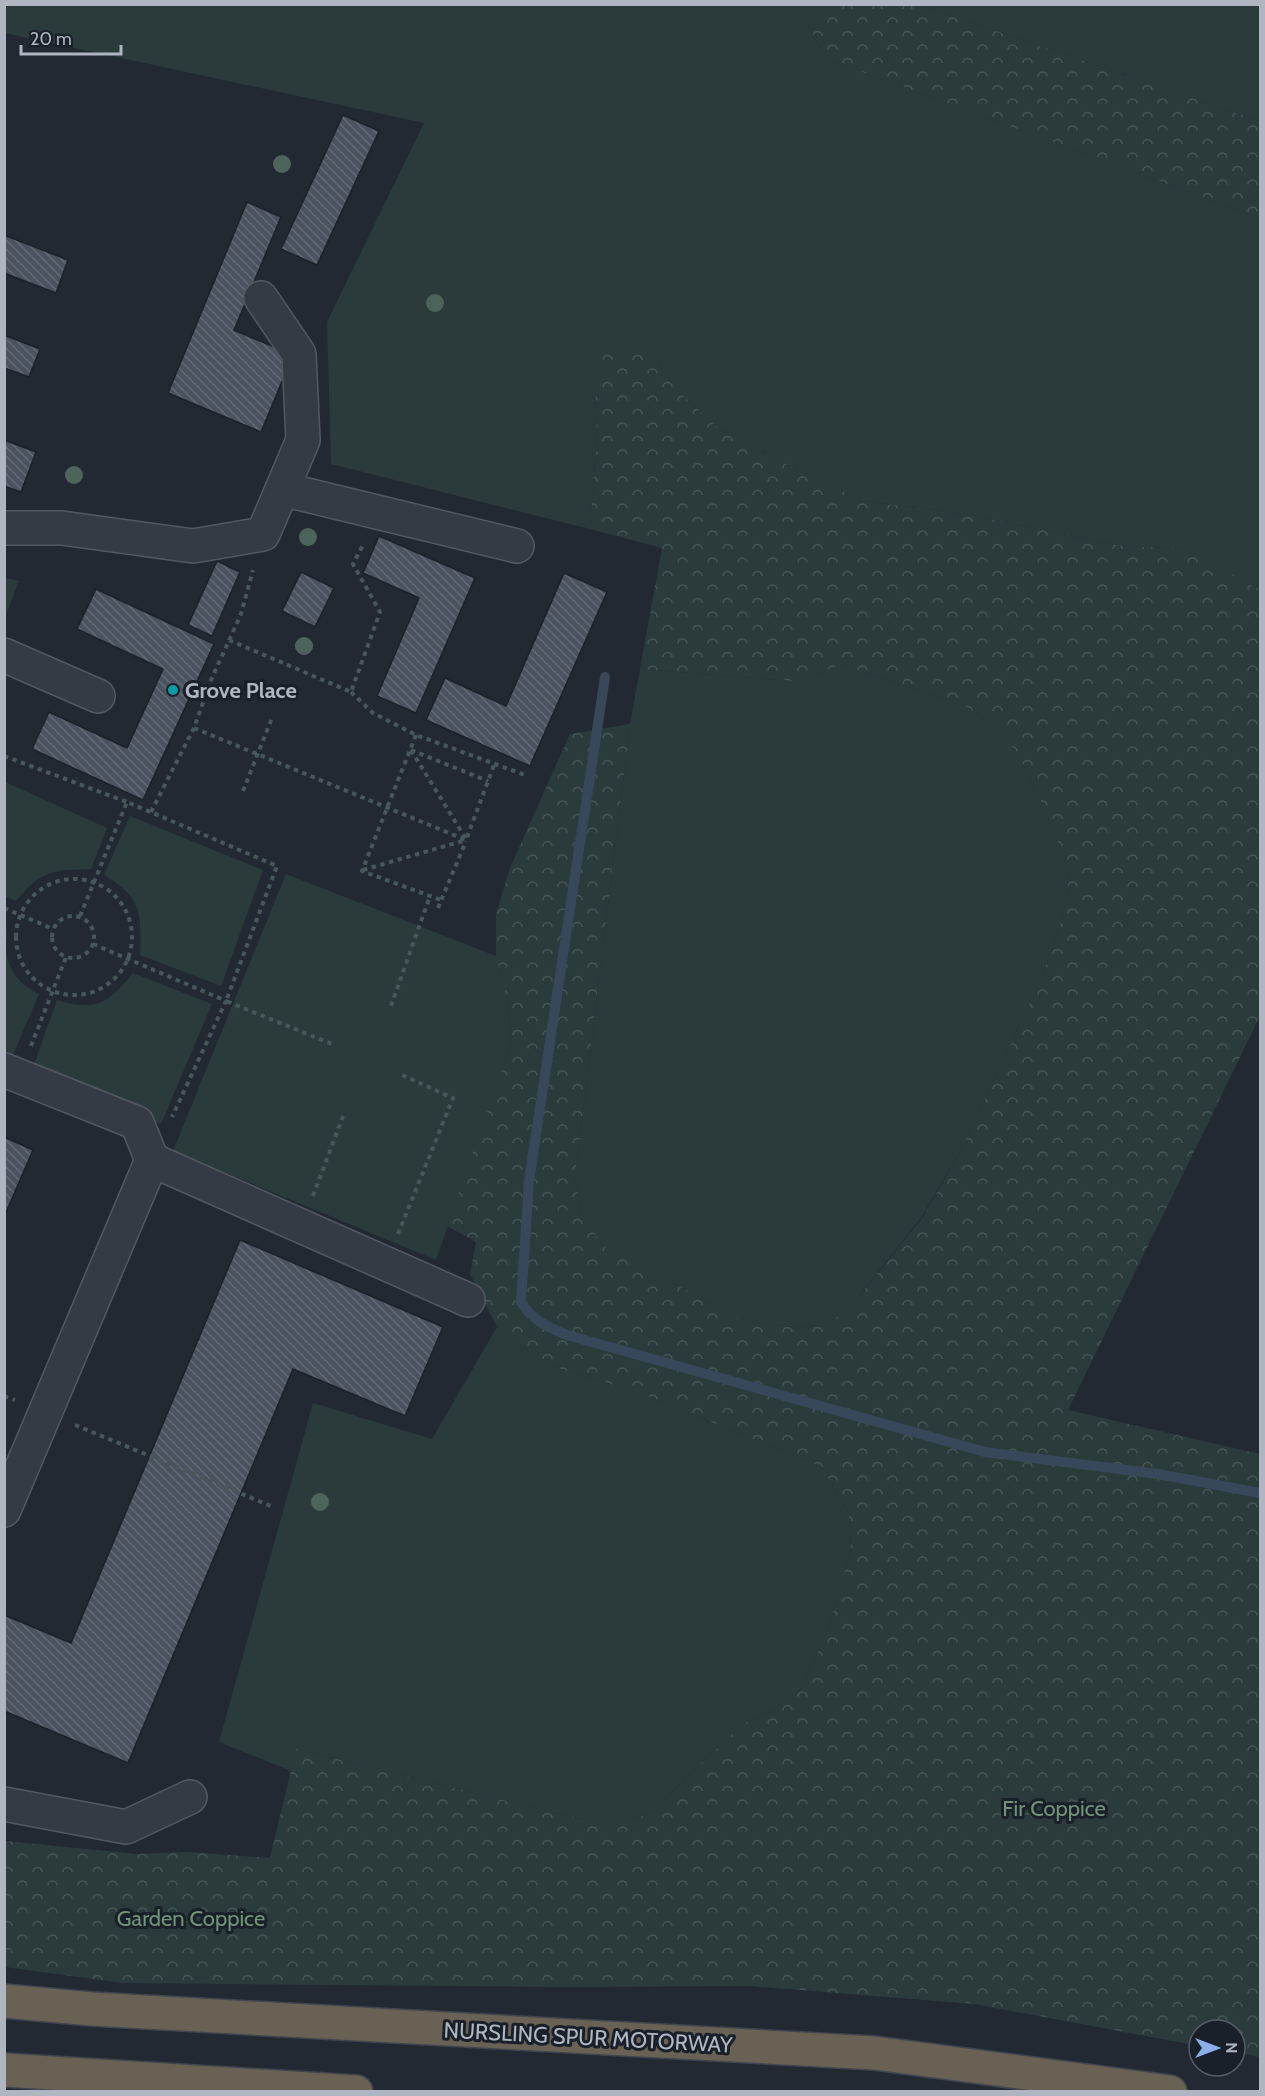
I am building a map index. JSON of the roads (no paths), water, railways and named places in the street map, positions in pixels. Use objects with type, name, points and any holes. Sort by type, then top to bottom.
[{"type":"highway","name":"NURSLING SPUR MOTORWAY","points":[[4,2001],[92,2009],[874,2053],[1170,2091]]},
{"type":"highway","points":[[4,2070],[356,2091]]},
{"type":"lane","points":[[4,528],[62,528],[193,546],[263,534],[303,440],[299,354],[261,298]]},
{"type":"lane","points":[[282,489],[517,546]]},
{"type":"lane","points":[[4,654],[98,696]]},
{"type":"lane","points":[[12,1073],[137,1123],[152,1160],[468,1300]]},
{"type":"lane","points":[[4,1510],[152,1160]]},
{"type":"lane","points":[[4,1804],[126,1827],[190,1797]]},
{"type":"waterway","points":[[605,677],[529,1181],[521,1302],[525,1308],[541,1322],[567,1335],[985,1452],[1158,1474],[1260,1493]]},
{"type":"place","name":"Grove Place","points":[[173,690]]},
{"type":"park label","name":"Fir Coppice","points":[[1054,1808]]},
{"type":"park label","name":"Garden Coppice","points":[[191,1918]]}]
